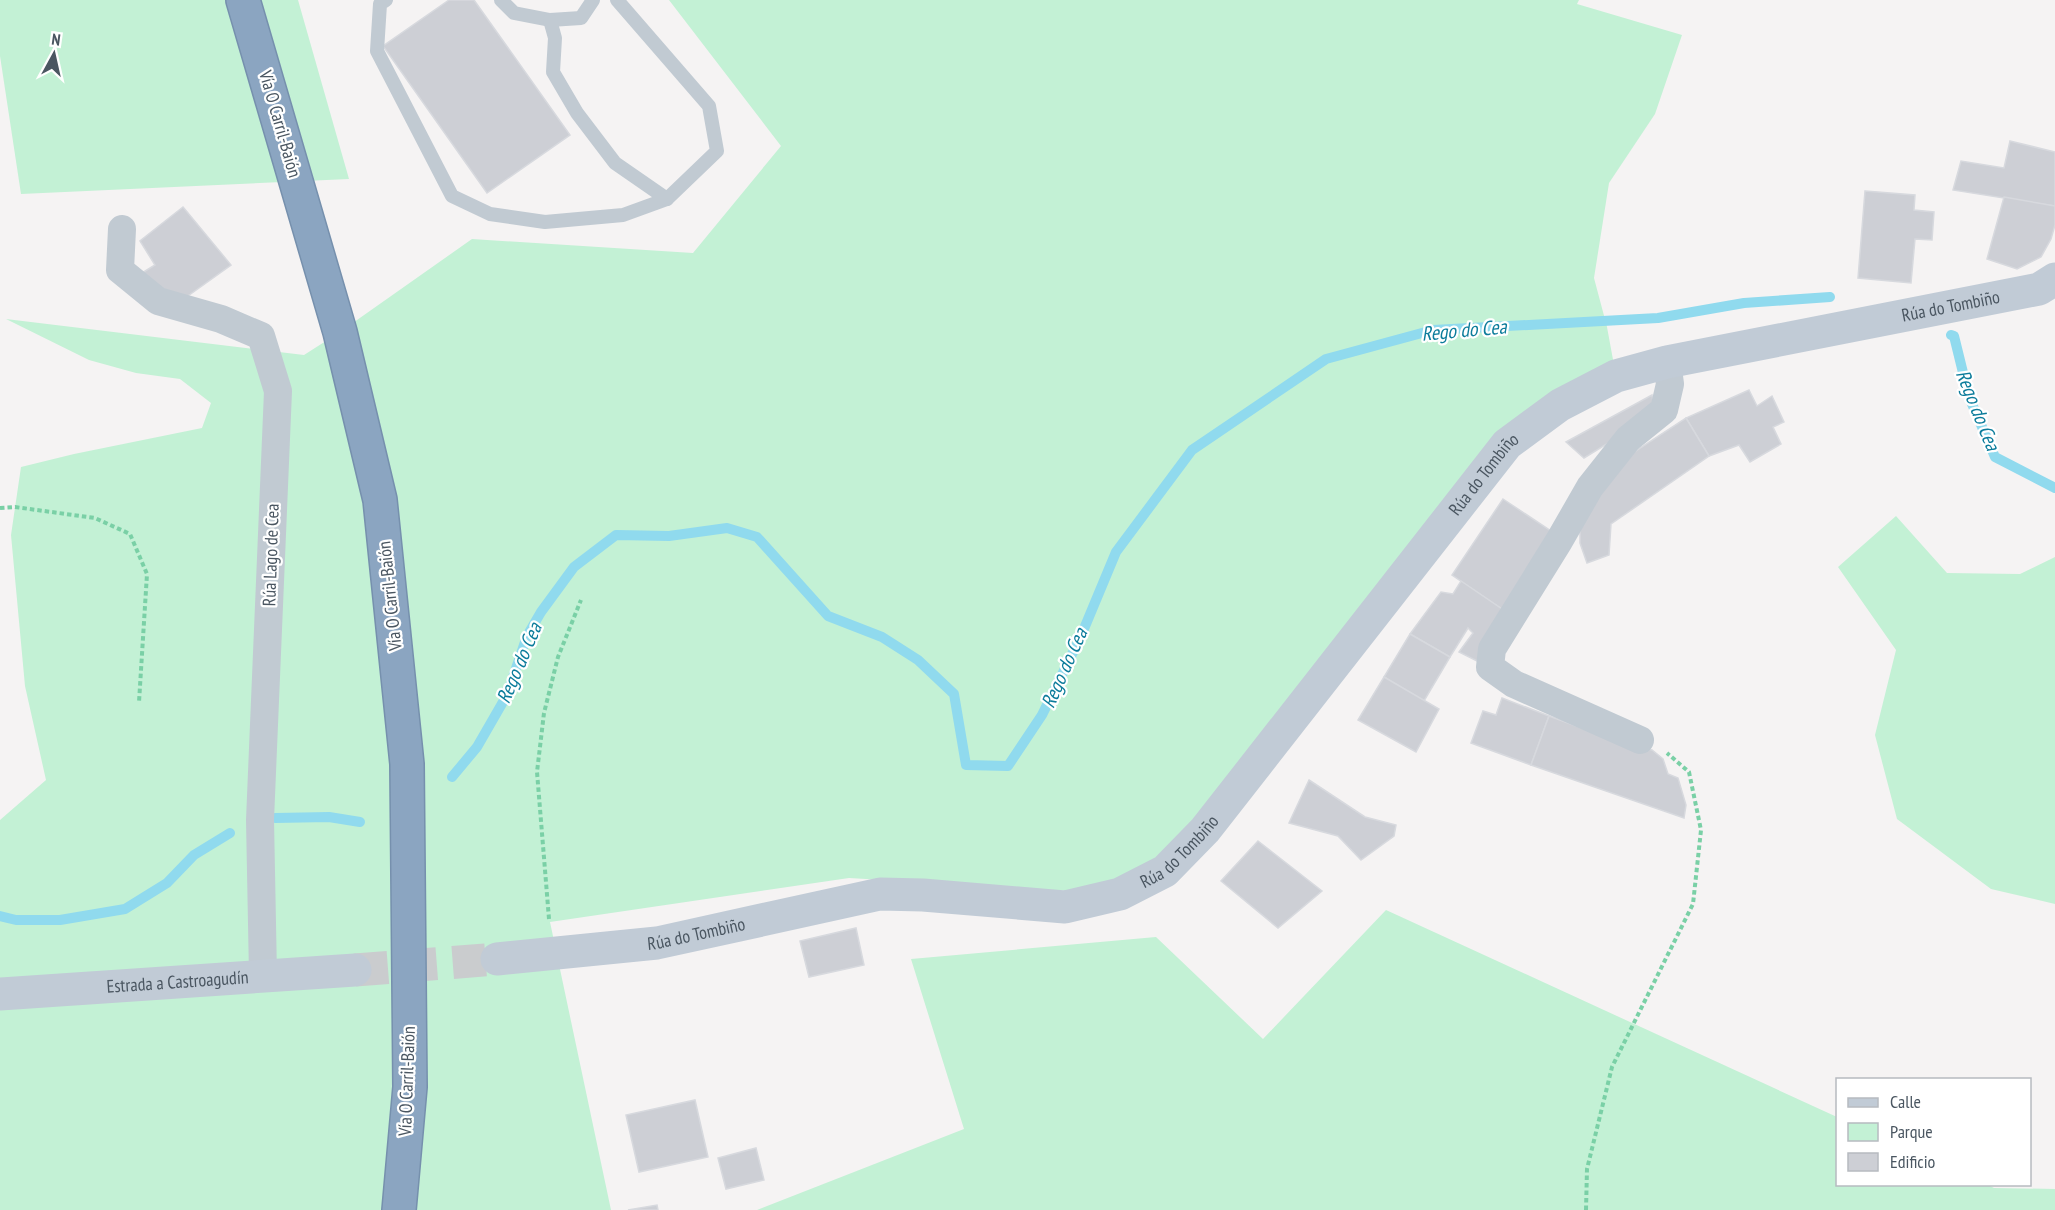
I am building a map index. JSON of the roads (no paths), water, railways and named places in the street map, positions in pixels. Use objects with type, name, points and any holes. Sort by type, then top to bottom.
[{"type":"highway","name":"Vía O Carril-Baión","points":[[243,0],[340,332],[380,500],[407,764],[410,1087],[399,1210]]},
{"type":"street","name":"Rúa Lago de Cea","points":[[122,229],[120,270],[158,301],[221,319],[261,336],[278,391],[260,820],[263,975]]},
{"type":"street","name":"Rúa do Tombiño","points":[[497,959],[657,943],[880,894],[923,895],[1065,908],[1120,894],[1165,871],[1205,830],[1507,444],[1560,405],[1616,376],[1667,362],[2039,289],[2055,279]]},
{"type":"street","points":[[1640,740],[1514,684],[1490,667],[1492,650],[1590,487],[1628,439],[1664,410],[1670,384],[1667,362]]},
{"type":"street","name":"Estrada a Castroagudín","points":[[0,994],[355,970]]},
{"type":"lane","points":[[386,0],[380,4],[377,51],[452,196],[490,214],[545,222],[623,215],[667,199],[717,152],[709,106],[617,0]]},
{"type":"lane","points":[[501,0],[514,13],[550,20],[581,18],[593,0]]},
{"type":"lane","points":[[550,20],[555,38],[553,72],[577,113],[615,163],[667,199]]},
{"type":"waterway","name":"Rego do Cea","points":[[452,777],[477,747],[507,695],[527,636],[541,612],[574,567],[616,535],[669,536],[727,528],[757,537],[828,616],[882,637],[918,660],[954,694],[966,765],[1008,766],[1042,715],[1081,636],[1116,552],[1192,450],[1326,359],[1433,330],[1658,318],[1744,303],[1830,297]]},
{"type":"waterway","name":"Rego do Cea","points":[[1951,335],[1954,336],[1969,397],[1995,457],[2055,488]]},
{"type":"waterway","name":"Rego do Cea","points":[[275,818],[329,817],[360,822]]},
{"type":"waterway","name":"Rego do Cea","points":[[0,916],[16,920],[60,920],[125,909],[167,883],[194,855],[230,833]]},
{"type":"tunnel","points":[[355,970],[497,959]]}]
